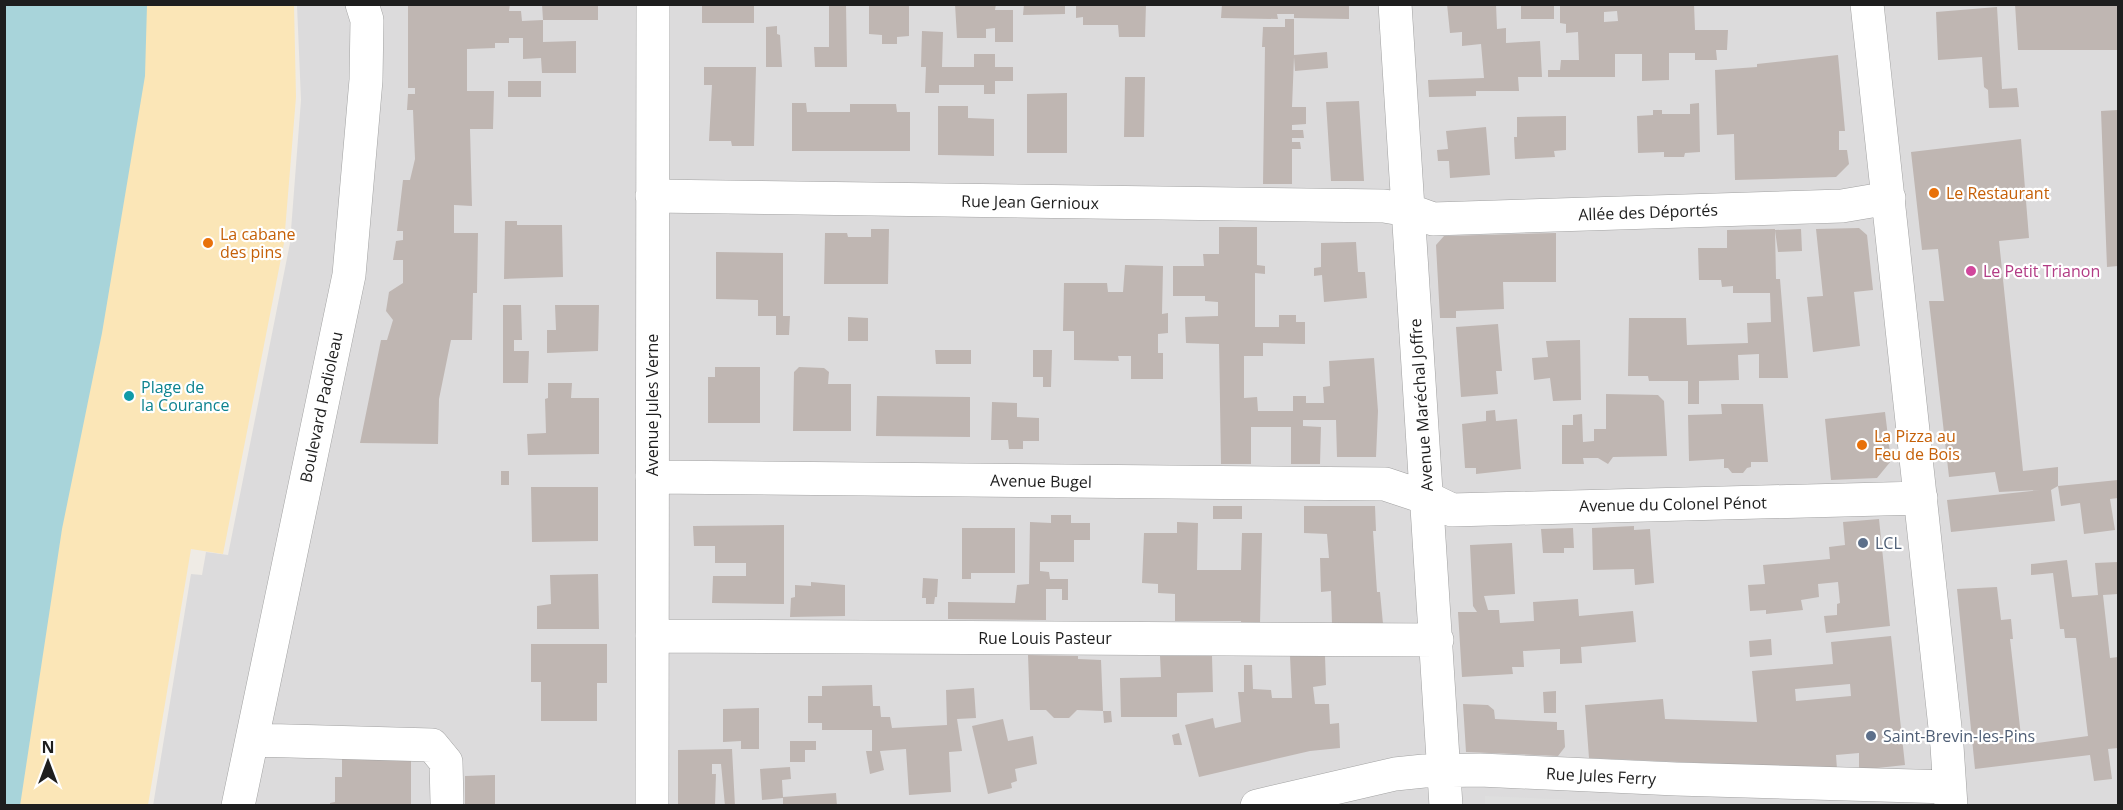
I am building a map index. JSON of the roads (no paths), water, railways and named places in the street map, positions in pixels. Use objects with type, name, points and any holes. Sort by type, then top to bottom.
[{"type":"street","name":"Boulevard Padioleau","points":[[238,806],[349,275],[366,80],[368,20],[362,4]]},
{"type":"street","name":"Avenue Jules Verne","points":[[652,806],[653,4]]},
{"type":"street","name":"Avenue Maréchal Joffre","points":[[1395,4],[1446,806]]},
{"type":"street","points":[[1867,4],[1921,498],[1950,796]]},
{"type":"street","name":"Rue Jean Gernioux","points":[[652,196],[1384,206],[1408,210]]},
{"type":"street","name":"Allée des Déportés","points":[[1408,210],[1433,219],[1842,206],[1889,198]]},
{"type":"street","name":"Avenue Bugel","points":[[652,477],[1385,484],[1427,498]]},
{"type":"street","name":"Avenue du Colonel Pénot","points":[[1427,498],[1452,510],[1921,498]]},
{"type":"street","name":"Rue Louis Pasteur","points":[[652,636],[1437,640]]},
{"type":"street","points":[[252,740],[432,745],[446,762],[447,802]]},
{"type":"street","name":"Rue Jules Ferry","points":[[1257,806],[1395,774],[1480,770],[1674,792],[1950,796]]},
{"type":"water","points":[[5,4],[147,5],[145,76],[102,333],[62,529],[20,806],[4,805]]},
{"type":"place","name":"Le Restaurant","points":[[1934,193]]},
{"type":"place","name":"La cabane des pins","points":[[208,243]]},
{"type":"place","name":"Le Petit Trianon","points":[[1971,271]]},
{"type":"place","name":"Plage de la Courance","points":[[129,396]]},
{"type":"place","name":"La Pizza au Feu de Bois","points":[[1862,445]]},
{"type":"place","name":"LCL","points":[[1863,543]]},
{"type":"place","name":"Saint-Brevin-les-Pins","points":[[1871,736]]}]
